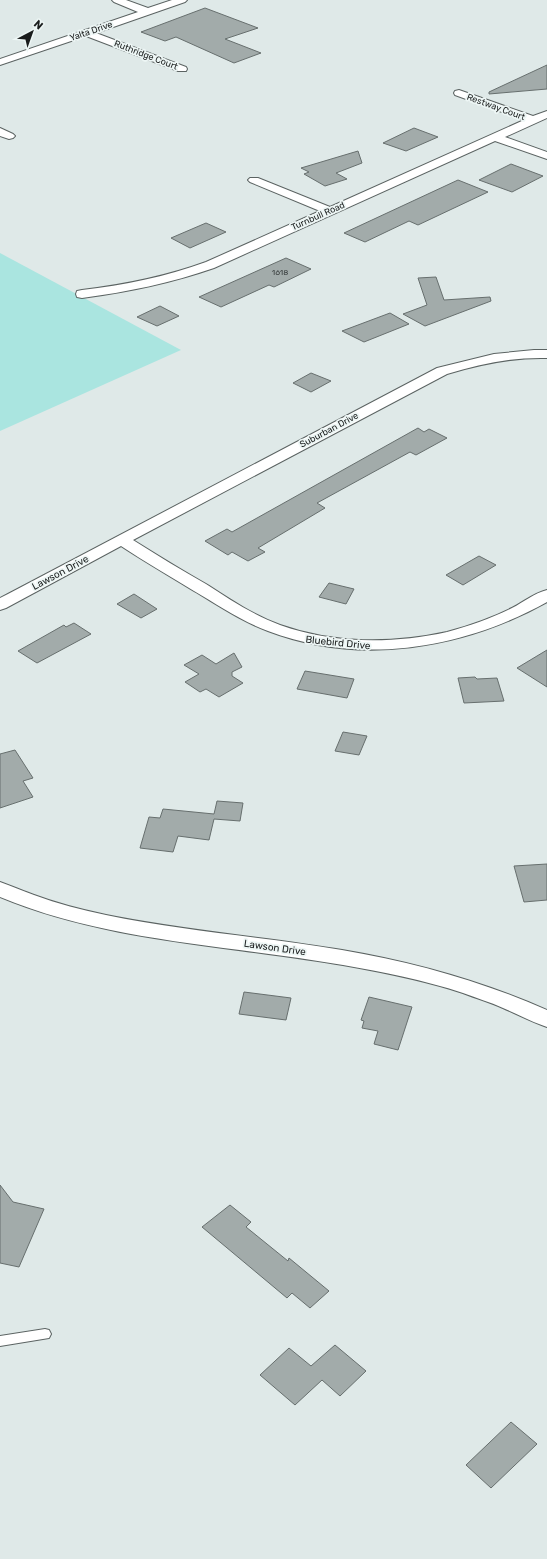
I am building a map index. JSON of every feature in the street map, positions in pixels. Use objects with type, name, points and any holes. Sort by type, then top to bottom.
[{"type":"street","points":[[117,0],[148,12]]},
{"type":"street","name":"Yalta Drive","points":[[0,62],[182,0]]},
{"type":"street","name":"Ruthridge Court","points":[[87,32],[182,69]]},
{"type":"street","name":"Restway Court","points":[[459,93],[533,120]]},
{"type":"street","name":"Turnbull Road","points":[[82,294],[127,289],[192,272],[497,138],[547,114]]},
{"type":"street","points":[[497,138],[547,156]]},
{"type":"street","points":[[254,180],[329,212]]},
{"type":"street","name":"Suburban Drive","points":[[122,540],[442,371],[490,358],[515,355],[547,354]]},
{"type":"street","name":"Bluebird Drive","points":[[122,540],[251,618],[301,637],[333,643],[389,645],[438,639],[492,623],[516,613],[547,595]]},
{"type":"street","name":"Lawson Drive","points":[[0,605],[122,540]]},
{"type":"street","name":"Lawson Drive","points":[[0,889],[30,901],[62,911],[126,925],[320,953],[424,975],[465,987],[547,1019]]},
{"type":"lane","points":[[0,1341],[46,1334]]},
{"type":"shaded area","points":[[0,253],[181,350],[0,431]]},
{"type":"building","points":[[205,8],[258,28],[225,39],[261,53],[234,63],[176,37],[165,41],[141,32]]},
{"type":"building","points":[[547,65],[547,89],[489,94],[489,92]]},
{"type":"building","points":[[414,128],[438,137],[406,151],[383,143]]},
{"type":"building","points":[[358,151],[362,163],[336,173],[347,179],[325,186],[304,174],[309,172],[301,168]]},
{"type":"building","points":[[511,164],[543,176],[512,192],[479,180]]},
{"type":"building","points":[[458,180],[488,192],[418,225],[409,221],[365,242],[344,233]]},
{"type":"building","points":[[206,223],[226,232],[190,248],[171,238]]},
{"type":"building","points":[[286,258],[311,269],[274,287],[269,285],[221,307],[199,297]]},
{"type":"building","points":[[436,277],[444,300],[490,297],[491,301],[425,326],[403,314],[427,305],[418,278]]},
{"type":"building","points":[[160,306],[179,316],[157,326],[137,317]]},
{"type":"building","points":[[390,313],[409,324],[364,342],[342,331]]},
{"type":"building","points":[[311,373],[331,381],[311,392],[293,383]]},
{"type":"building","points":[[418,428],[424,432],[429,429],[447,438],[416,455],[410,452],[317,503],[325,508],[258,548],[265,552],[248,561],[232,552],[228,555],[205,541],[227,529],[232,532]]},
{"type":"building","points":[[479,556],[496,565],[463,585],[446,575]]},
{"type":"building","points":[[329,583],[354,589],[346,604],[319,597]]},
{"type":"building","points":[[134,594],[157,609],[141,618],[117,604]]},
{"type":"building","points":[[74,623],[91,634],[37,663],[18,651],[64,625],[66,627]]},
{"type":"building","points":[[547,650],[547,687],[517,668]]},
{"type":"building","points":[[234,653],[242,667],[232,672],[232,676],[243,683],[219,697],[206,689],[200,692],[185,682],[199,674],[184,665],[202,655],[216,664]]},
{"type":"building","points":[[305,671],[354,679],[347,698],[297,689]]},
{"type":"building","points":[[475,677],[477,679],[497,678],[504,701],[464,703],[458,678]]},
{"type":"building","points":[[343,732],[367,736],[359,755],[335,751]]},
{"type":"building","points":[[15,750],[33,778],[23,781],[33,797],[0,808],[0,754]]},
{"type":"building","points":[[217,801],[243,803],[240,821],[214,819],[209,840],[178,836],[173,852],[140,848],[149,817],[160,818],[163,809],[214,814]]},
{"type":"building","points":[[547,864],[547,900],[524,902],[514,866]]},
{"type":"building","points":[[244,992],[291,998],[286,1020],[239,1014]]},
{"type":"building","points":[[369,997],[412,1007],[398,1050],[374,1044],[378,1031],[362,1028],[364,1021],[361,1020]]},
{"type":"building","points":[[0,1185],[13,1202],[44,1209],[19,1267],[0,1263]]},
{"type":"building","points":[[230,1205],[251,1222],[246,1227],[288,1261],[289,1258],[329,1291],[310,1308],[292,1293],[287,1298],[202,1227]]},
{"type":"building","points":[[335,1345],[366,1371],[340,1396],[322,1380],[295,1405],[260,1375],[289,1348],[311,1366]]},
{"type":"building","points":[[511,1422],[537,1444],[491,1488],[466,1465]]}]
